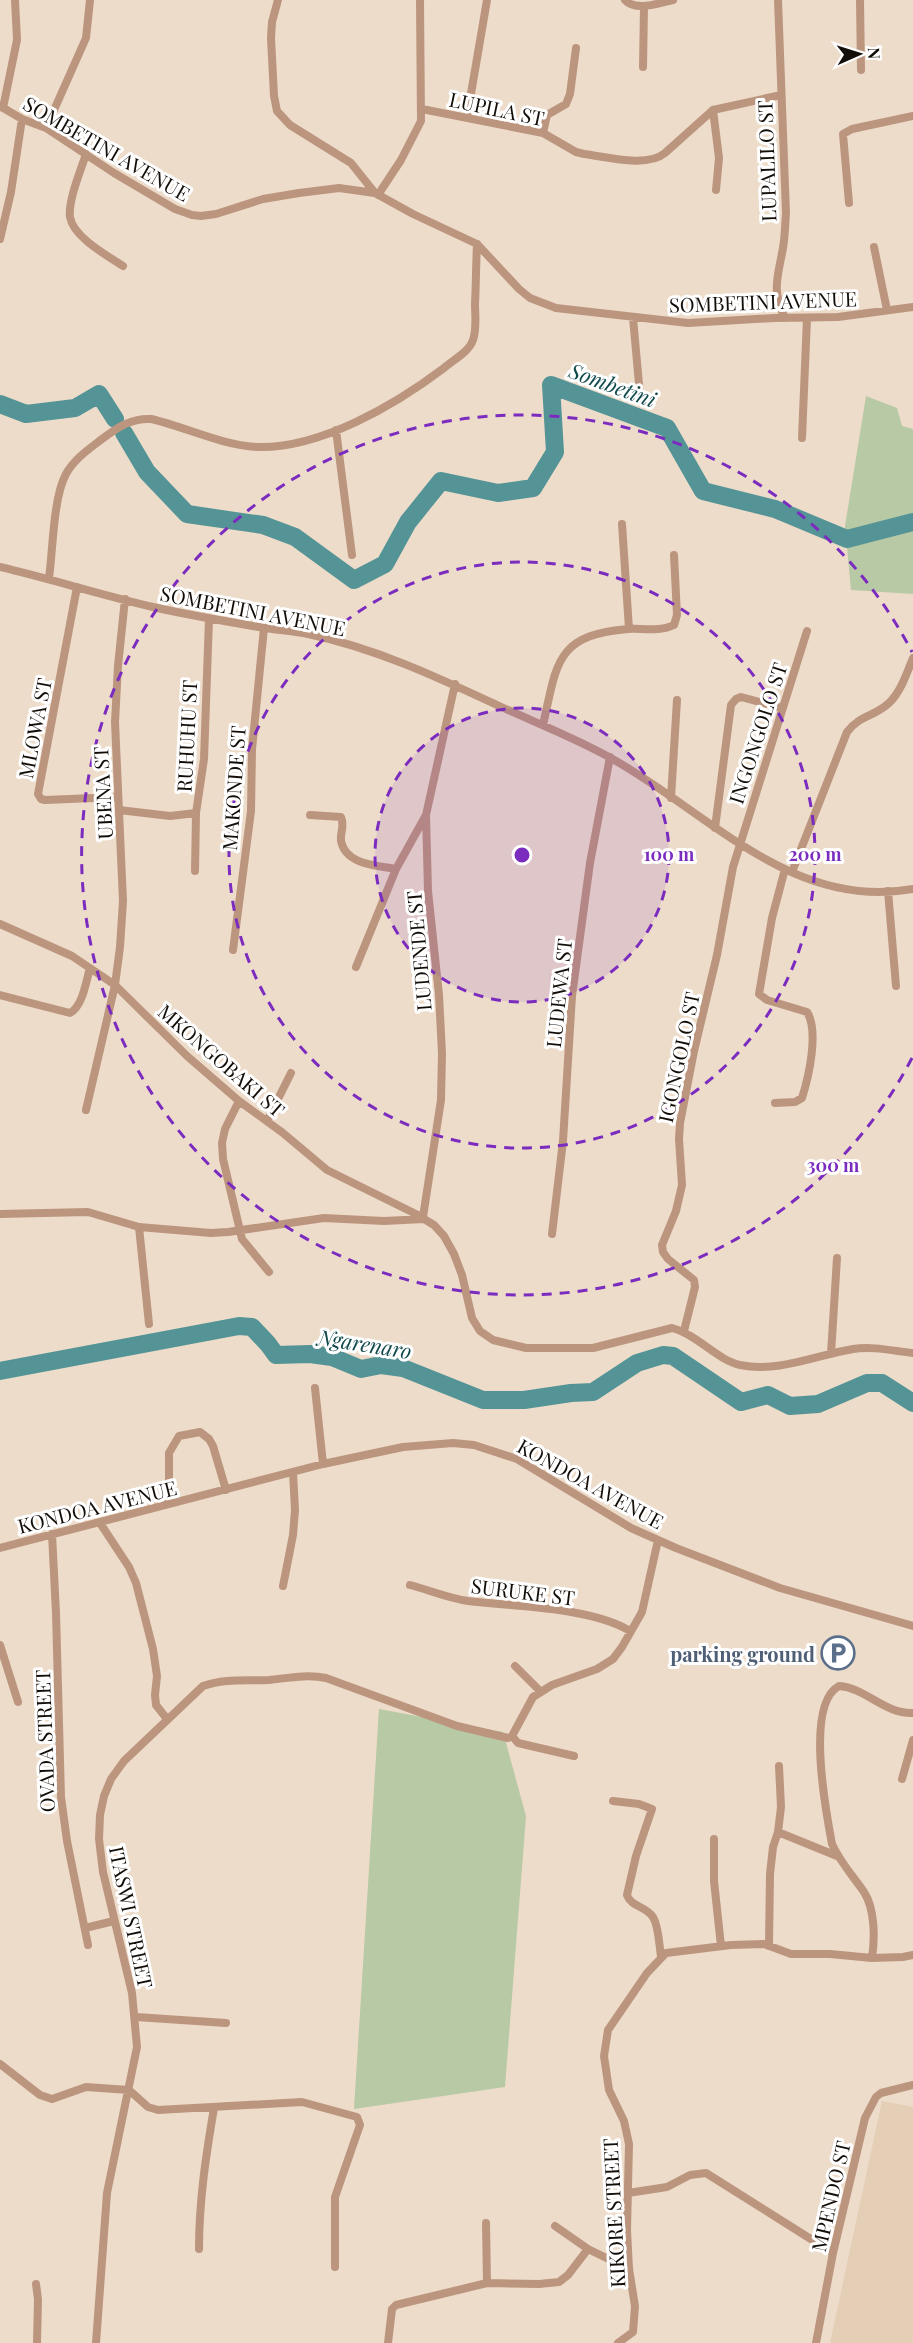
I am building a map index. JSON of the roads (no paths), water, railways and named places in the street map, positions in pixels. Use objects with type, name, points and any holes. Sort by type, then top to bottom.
[{"type":"street","points":[[2,107],[16,48],[15,0]]},
{"type":"street","points":[[46,128],[86,38],[90,0]]},
{"type":"street","points":[[278,0],[272,22],[271,39],[277,111],[290,125],[351,163],[376,194],[418,129],[422,109],[420,0]]},
{"type":"street","points":[[467,117],[487,0]]},
{"type":"street","points":[[625,0],[629,4],[644,6],[673,0]]},
{"type":"street","name":"LUPALILO ST","points":[[778,0],[786,213],[783,245],[776,274],[776,292],[778,305],[785,318]]},
{"type":"street","points":[[860,0],[861,70]]},
{"type":"street","points":[[644,6],[644,67]]},
{"type":"street","points":[[543,133],[547,115],[563,107],[570,94],[576,48]]},
{"type":"street","points":[[716,190],[719,158],[713,110],[781,95]]},
{"type":"street","name":"SOMBETINI AVENUE","points":[[2,107],[22,119],[46,128],[114,173],[176,209],[201,216],[216,214],[263,199],[299,193],[339,189],[376,194],[477,244],[519,290],[530,298],[555,308],[688,323],[838,317],[913,307]]},
{"type":"street","name":"LUPILA ST","points":[[422,109],[543,133],[576,152],[584,154],[653,160],[666,153],[713,110]]},
{"type":"street","points":[[849,203],[843,134],[852,129],[913,116]]},
{"type":"street","points":[[0,239],[11,192],[22,119]]},
{"type":"street","points":[[86,154],[70,208],[71,222],[89,242],[123,266]]},
{"type":"street","points":[[50,578],[58,499],[66,474],[75,461],[126,422],[139,418],[151,419],[236,444],[259,447],[305,441],[336,430],[404,397],[468,349],[474,334],[477,244]]},
{"type":"street","points":[[874,247],[887,310]]},
{"type":"street","points":[[633,318],[640,395]]},
{"type":"street","points":[[802,438],[807,318]]},
{"type":"street","points":[[336,430],[352,555]]},
{"type":"street","points":[[622,524],[629,629]]},
{"type":"street","points":[[543,725],[558,665],[570,647],[600,632],[663,628],[674,625],[677,615],[674,555]]},
{"type":"street","name":"SOMBETINI AVENUE","points":[[0,567],[209,619],[309,634],[376,653],[455,684],[610,757],[739,845],[788,871],[840,887],[875,892],[913,889]]},
{"type":"street","name":"MLOWA ST","points":[[77,587],[38,794],[41,799],[45,800],[118,797]]},
{"type":"street","name":"UBENA ST","points":[[86,1110],[115,985],[123,901],[115,722],[125,599]]},
{"type":"street","name":"RUHUHU ST","points":[[119,810],[170,816],[196,813],[204,759],[209,619]]},
{"type":"street","name":"MAKONDE ST","points":[[233,950],[251,811],[252,748],[264,628]]},
{"type":"street","name":"INGONGOLO ST","points":[[739,845],[807,631]]},
{"type":"street","points":[[775,1103],[795,1102],[802,1098],[809,1072],[812,1019],[807,1012],[767,1000],[759,994],[772,918],[788,871],[847,732],[857,720],[891,702],[913,658]]},
{"type":"street","name":"LUDENDE ST","points":[[424,1218],[441,1101],[442,1053],[439,995],[428,891],[426,815],[455,684]]},
{"type":"street","points":[[716,828],[731,705],[741,697],[782,708]]},
{"type":"street","points":[[671,798],[677,700]]},
{"type":"street","name":"LUDEWA ST","points":[[552,1234],[562,1142],[572,996],[590,863],[610,757]]},
{"type":"street","points":[[195,871],[196,813]]},
{"type":"street","points":[[310,815],[340,818],[343,825],[342,842],[347,855],[361,862],[396,869]]},
{"type":"street","points":[[356,967],[396,869],[426,815]]},
{"type":"street","name":"IGONGOLO ST","points":[[684,1331],[695,1287],[694,1280],[668,1260],[662,1245],[680,1197],[683,1173],[679,1139],[680,1123],[739,845]]},
{"type":"street","points":[[888,891],[896,986]]},
{"type":"street","name":"MKONGOBAKI ST","points":[[0,924],[50,945],[115,985],[172,1042],[239,1101],[327,1170],[434,1225],[444,1236],[454,1254],[462,1275],[472,1318],[480,1331],[493,1340],[526,1348],[594,1348],[662,1329],[672,1328],[684,1331]]},
{"type":"street","points":[[0,995],[70,1013],[79,1004],[90,968]]},
{"type":"street","points":[[267,1121],[291,1073]]},
{"type":"street","points":[[239,1101],[231,1114],[222,1143],[223,1159],[245,1244],[269,1272]]},
{"type":"street","points":[[0,1214],[73,1211],[108,1217],[140,1227],[211,1233],[324,1218],[384,1221],[424,1218]]},
{"type":"street","points":[[140,1227],[149,1324]]},
{"type":"street","points":[[831,1354],[837,1258]]},
{"type":"street","points":[[684,1331],[728,1360],[740,1365],[783,1364],[855,1349],[872,1348],[913,1353]]},
{"type":"street","points":[[315,1389],[323,1464]]},
{"type":"street","points":[[169,1504],[169,1453],[178,1436],[200,1432],[209,1439],[226,1490]]},
{"type":"street","name":"KONDOA AVENUE","points":[[0,1548],[323,1464],[403,1447],[453,1443],[474,1445],[524,1462],[602,1511],[658,1540],[780,1588],[913,1626]]},
{"type":"street","points":[[283,1586],[296,1510],[294,1472]]},
{"type":"street","points":[[100,1523],[136,1583],[153,1649],[157,1676],[156,1705],[167,1719]]},
{"type":"street","name":"OVADA STREET","points":[[52,1534],[61,1797],[67,1841],[88,1945]]},
{"type":"street","points":[[512,1736],[533,1697],[540,1691],[597,1669],[613,1659],[622,1647],[646,1601],[658,1540]]},
{"type":"street","name":"SURUKE ST","points":[[410,1585],[456,1599],[530,1606],[606,1620],[630,1631]]},
{"type":"street","points":[[0,1645],[18,1702]]},
{"type":"street","points":[[515,1666],[540,1691]]},
{"type":"street","name":"ITASWI STREET","points":[[96,2343],[107,2193],[138,2047],[136,2017],[103,1872],[99,1839],[104,1796],[111,1779],[124,1761],[203,1686],[219,1681],[314,1675],[457,1726],[508,1738],[512,1736],[518,1743],[574,1756]]},
{"type":"street","points":[[873,1958],[873,1936],[868,1900],[837,1856],[829,1828],[819,1744],[822,1719],[829,1695],[839,1686],[848,1687],[897,1712],[913,1713]]},
{"type":"street","points":[[902,1779],[913,1740]]},
{"type":"street","points":[[769,1946],[770,1874],[781,1807],[779,1766]]},
{"type":"street","points":[[613,1801],[639,1804],[652,1809],[636,1856],[627,1895],[631,1902],[645,1909],[653,1918],[661,1956],[666,1953],[752,1943],[791,1954],[830,1954],[873,1958],[913,1955]]},
{"type":"street","points":[[778,1832],[837,1856]]},
{"type":"street","points":[[714,1839],[714,1881],[721,1946]]},
{"type":"street","points":[[85,1928],[114,1921]]},
{"type":"street","name":"KIKORE STREET","points":[[618,2343],[633,2332],[635,2306],[629,2269],[628,2136],[624,2121],[607,2084],[604,2067],[606,2037],[637,1988],[661,1956]]},
{"type":"street","points":[[136,2017],[226,2023]]},
{"type":"street","points":[[0,2064],[40,2095],[52,2099],[86,2087],[129,2090],[148,2107],[158,2110],[302,2102],[348,2114],[360,2120],[334,2197],[335,2267]]},
{"type":"street","name":"MPENDO ST","points":[[816,2343],[833,2253],[869,2110],[881,2093],[913,2085]]},
{"type":"street","points":[[199,2249],[199,2217],[204,2165],[214,2108]]},
{"type":"street","points":[[628,2193],[668,2187],[690,2175],[706,2173],[833,2253]]},
{"type":"street","points":[[486,2223],[487,2283]]},
{"type":"street","points":[[555,2226],[588,2249],[629,2269]]},
{"type":"street","points":[[388,2343],[392,2309],[396,2305],[487,2283],[559,2282],[588,2249]]},
{"type":"street","points":[[36,2284],[37,2343]]},
{"type":"waterway","name":"Sombetini","points":[[124,433],[147,472],[187,514],[263,525],[295,537],[354,580],[385,564],[408,522],[441,481],[498,493],[533,488],[555,452],[551,385],[667,428],[703,491],[775,509],[847,539],[913,522]]},
{"type":"waterway","name":"Sombetini","points":[[0,404],[26,414],[75,408],[99,394],[115,419]]},
{"type":"waterway","name":"Ngarenaro","points":[[0,1371],[239,1326],[252,1327],[276,1355],[310,1354],[332,1357],[361,1369],[381,1365],[403,1368],[483,1400],[524,1400],[593,1392],[637,1363],[663,1355],[673,1356],[741,1402],[768,1395],[790,1406],[818,1404],[867,1383],[882,1383],[913,1403]]},
{"type":"place","name":"parking ground","points":[[838,1653]]}]
